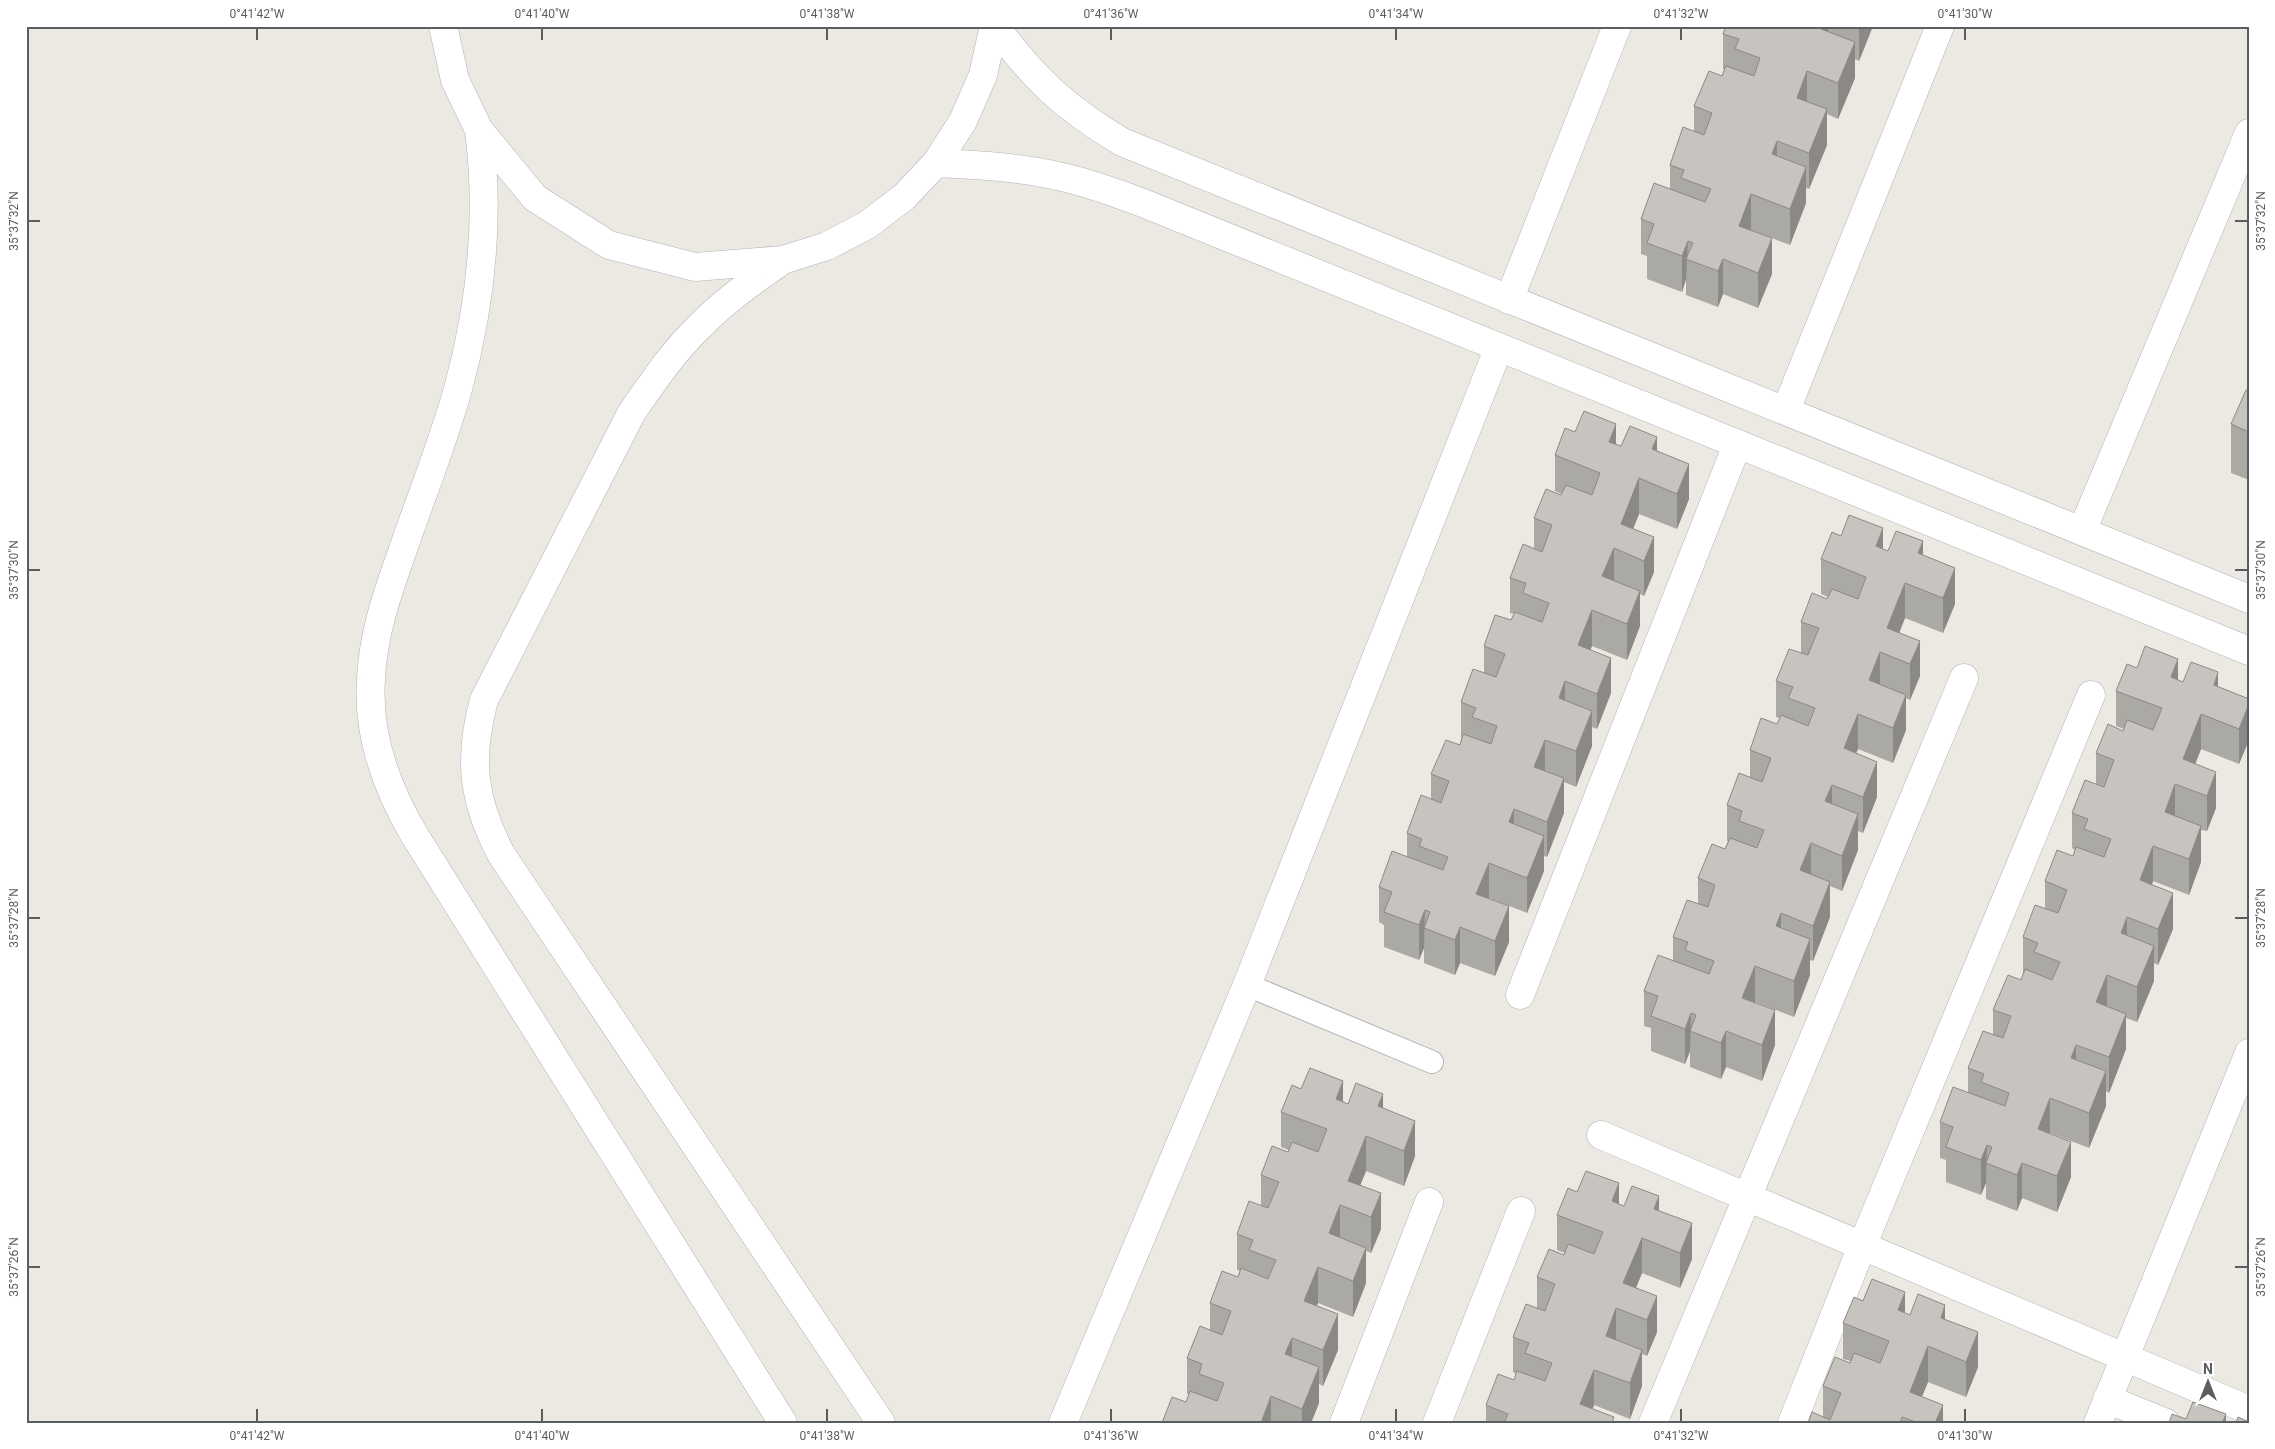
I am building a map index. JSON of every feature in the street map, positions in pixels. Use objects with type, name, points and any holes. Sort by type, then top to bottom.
[{"type":"street","points":[[443,26],[455,80],[479,130],[535,198],[609,245],[695,267],[783,260],[827,246],[867,225],[904,197],[936,163],[964,121],[984,75],[994,26]]},
{"type":"street","points":[[994,26],[1020,60],[1051,92],[1084,119],[1122,142],[2249,599]]},
{"type":"street","points":[[1509,300],[1617,26]]},
{"type":"street","points":[[1786,410],[1940,26]]},
{"type":"street","points":[[479,130],[484,174],[484,220],[481,265],[472,328],[458,390],[384,603],[375,641],[371,680],[373,720],[378,750],[387,781],[399,810],[784,1423]]},
{"type":"street","points":[[2082,531],[2249,133]]},
{"type":"street","points":[[936,163],[1020,169],[1062,177],[1103,188],[2249,651]]},
{"type":"street","points":[[783,260],[738,291],[699,327],[663,368],[632,412],[484,700],[477,726],[474,752],[475,779],[480,805],[488,830],[501,854],[881,1423]]},
{"type":"street","points":[[1063,1423],[1247,985],[1499,347]]},
{"type":"street","points":[[1520,995],[1737,445]]},
{"type":"street","points":[[1653,1423],[1964,678]]},
{"type":"street","points":[[1792,1423],[1862,1246],[2091,695]]},
{"type":"street","points":[[2166,1423],[2102,1411],[2249,1053]]},
{"type":"street","points":[[1602,1135],[2249,1410]]},
{"type":"street","points":[[1344,1423],[1429,1202]]},
{"type":"street","points":[[1437,1423],[1521,1211]]},
{"type":"lane","points":[[1247,985],[1432,1062]]},
{"type":"building","points":[[1726,26],[1822,26],[1821,29],[1855,42],[1838,83],[1807,71],[1797,98],[1827,109],[1809,153],[1777,141],[1772,154],[1806,167],[1790,209],[1751,194],[1739,226],[1772,238],[1758,273],[1723,259],[1718,271],[1686,259],[1693,243],[1688,241],[1682,256],[1647,243],[1654,224],[1641,219],[1654,183],[1705,202],[1711,189],[1681,178],[1684,170],[1670,165],[1683,127],[1704,135],[1712,113],[1694,106],[1709,71],[1722,76],[1726,66],[1754,76],[1760,58],[1735,49],[1739,39],[1723,34]]},
{"type":"building","points":[[2246,390],[2249,391],[2249,432],[2231,424]]},
{"type":"building","points":[[1584,411],[1616,424],[1609,442],[1621,446],[1630,426],[1657,437],[1652,449],[1689,464],[1677,494],[1639,478],[1621,524],[1654,537],[1644,561],[1614,548],[1602,576],[1640,591],[1627,624],[1592,610],[1578,645],[1611,658],[1597,694],[1565,681],[1559,698],[1592,711],[1576,751],[1545,740],[1534,767],[1564,778],[1547,822],[1514,809],[1509,822],[1544,836],[1527,878],[1489,863],[1476,894],[1509,906],[1495,941],[1460,927],[1455,940],[1424,928],[1430,912],[1425,910],[1419,925],[1384,912],[1392,892],[1379,887],[1392,851],[1443,870],[1448,857],[1419,846],[1422,839],[1407,833],[1421,795],[1441,803],[1449,781],[1431,774],[1446,740],[1460,745],[1463,734],[1491,744],[1497,726],[1472,717],[1476,708],[1461,702],[1473,669],[1496,677],[1505,654],[1484,646],[1495,615],[1511,620],[1515,612],[1542,622],[1549,603],[1523,593],[1526,583],[1510,578],[1523,544],[1542,552],[1552,525],[1534,518],[1546,489],[1561,495],[1566,485],[1592,495],[1600,473],[1555,455],[1565,428],[1575,432]]},
{"type":"building","points":[[1849,515],[1883,528],[1876,546],[1888,551],[1896,531],[1923,541],[1918,553],[1955,568],[1943,598],[1905,583],[1887,628],[1920,641],[1910,664],[1880,652],[1869,680],[1906,695],[1893,728],[1858,714],[1844,748],[1877,762],[1863,797],[1832,785],[1825,801],[1858,814],[1842,856],[1811,843],[1800,870],[1830,882],[1813,926],[1781,913],[1776,926],[1810,939],[1794,981],[1755,966],[1742,998],[1775,1010],[1762,1045],[1726,1031],[1721,1043],[1690,1031],[1696,1015],[1691,1013],[1685,1029],[1651,1016],[1658,996],[1644,991],[1658,955],[1709,974],[1714,961],[1685,950],[1688,942],[1673,937],[1687,900],[1708,907],[1715,885],[1698,878],[1712,844],[1725,849],[1730,838],[1757,848],[1764,830],[1739,821],[1742,811],[1727,805],[1739,773],[1762,782],[1771,758],[1750,750],[1761,718],[1777,724],[1781,715],[1808,726],[1815,708],[1788,698],[1793,687],[1776,681],[1789,649],[1808,655],[1819,628],[1801,622],[1812,593],[1827,599],[1832,589],[1858,599],[1866,577],[1821,559],[1832,532],[1841,536]]},
{"type":"building","points":[[2145,646],[2178,659],[2171,677],[2183,682],[2191,662],[2218,672],[2214,685],[2249,699],[2249,704],[2239,729],[2201,714],[2183,759],[2216,772],[2207,796],[2175,784],[2165,812],[2201,826],[2189,859],[2153,846],[2140,880],[2173,893],[2158,929],[2127,917],[2121,933],[2154,946],[2137,987],[2107,975],[2096,1002],[2126,1014],[2109,1057],[2076,1045],[2071,1058],[2106,1071],[2089,1113],[2050,1098],[2038,1129],[2071,1142],[2057,1176],[2022,1163],[2017,1175],[1986,1163],[1992,1147],[1987,1145],[1981,1160],[1946,1147],[1953,1127],[1940,1122],[1953,1087],[2005,1106],[2009,1093],[1981,1082],[1984,1074],[1968,1068],[1983,1031],[2003,1038],[2011,1016],[1993,1010],[2008,975],[2021,980],[2025,969],[2052,980],[2060,962],[2034,952],[2038,943],[2023,937],[2035,905],[2058,913],[2067,890],[2045,881],[2057,850],[2073,856],[2076,847],[2104,857],[2111,839],[2084,829],[2088,819],[2072,813],[2085,780],[2104,787],[2114,760],[2096,753],[2108,724],[2123,731],[2127,720],[2153,730],[2162,708],[2116,691],[2127,664],[2137,668]]},
{"type":"building","points":[[1310,1068],[1343,1081],[1336,1099],[1348,1104],[1356,1083],[1383,1094],[1378,1106],[1415,1121],[1404,1151],[1366,1136],[1348,1181],[1381,1193],[1371,1217],[1340,1205],[1329,1233],[1366,1248],[1353,1281],[1318,1267],[1304,1301],[1338,1314],[1323,1350],[1292,1338],[1285,1354],[1319,1367],[1302,1409],[1271,1396],[1261,1423],[1162,1423],[1172,1397],[1186,1402],[1190,1391],[1217,1401],[1224,1383],[1199,1374],[1202,1364],[1187,1358],[1200,1326],[1222,1335],[1231,1311],[1210,1303],[1222,1271],[1238,1277],[1241,1268],[1268,1279],[1276,1260],[1249,1250],[1253,1240],[1237,1234],[1249,1201],[1268,1208],[1279,1182],[1261,1175],[1272,1146],[1288,1152],[1292,1142],[1318,1152],[1327,1129],[1281,1112],[1292,1085],[1301,1089]]},
{"type":"building","points":[[1586,1171],[1619,1183],[1612,1201],[1624,1206],[1632,1186],[1659,1196],[1654,1209],[1692,1223],[1680,1253],[1642,1238],[1623,1283],[1657,1296],[1647,1320],[1616,1308],[1606,1336],[1642,1350],[1630,1383],[1594,1370],[1580,1404],[1614,1417],[1612,1423],[1504,1423],[1508,1414],[1486,1405],[1498,1374],[1514,1380],[1517,1371],[1545,1381],[1552,1363],[1525,1353],[1529,1343],[1513,1337],[1526,1304],[1545,1311],[1555,1284],[1537,1277],[1549,1249],[1564,1255],[1568,1244],[1594,1254],[1603,1232],[1557,1215],[1568,1188],[1577,1192]]},
{"type":"building","points":[[1872,1279],[1905,1292],[1898,1310],[1910,1315],[1918,1294],[1945,1305],[1941,1318],[1978,1332],[1966,1362],[1928,1346],[1910,1392],[1943,1405],[1935,1423],[1918,1423],[1902,1417],[1900,1423],[1808,1423],[1812,1412],[1830,1420],[1841,1393],[1823,1386],[1835,1357],[1850,1363],[1854,1353],[1880,1363],[1889,1341],[1843,1323],[1854,1297],[1863,1301]]},
{"type":"building","points":[[2193,1402],[2226,1414],[2222,1423],[2169,1423],[2172,1414],[2186,1419]]},
{"type":"building","points":[[2238,1417],[2249,1422],[2249,1423],[2236,1423]]}]
